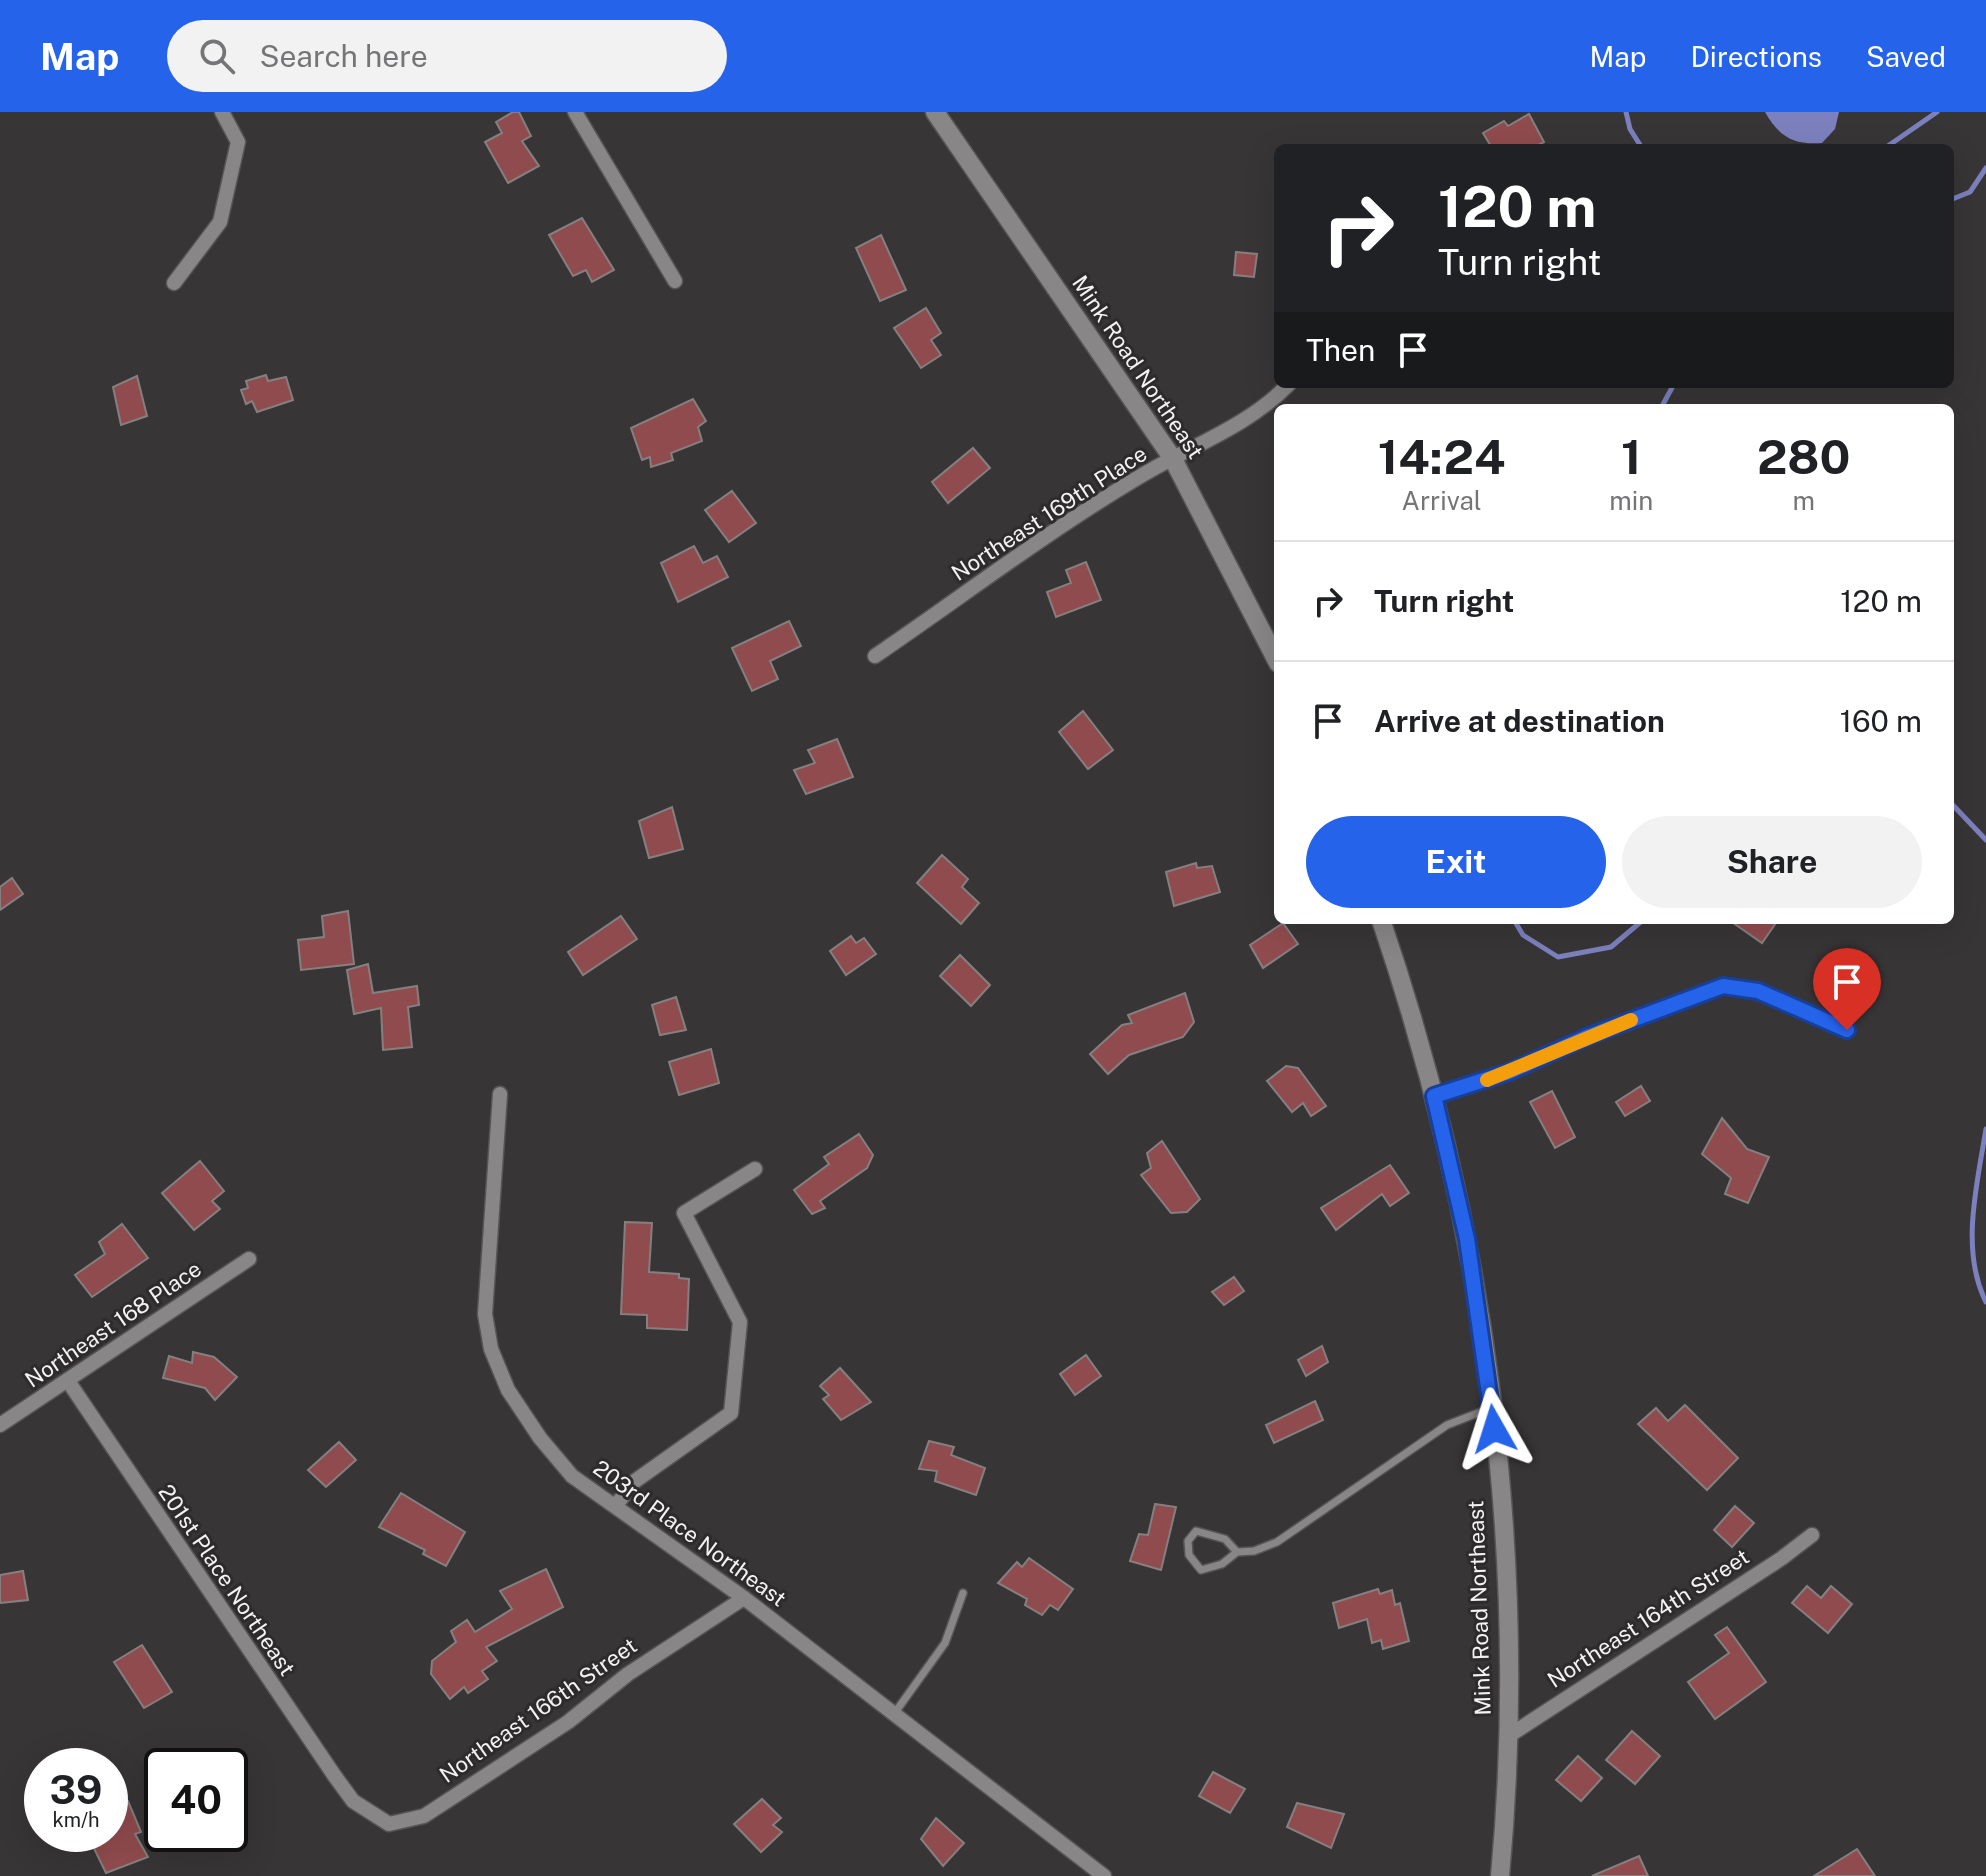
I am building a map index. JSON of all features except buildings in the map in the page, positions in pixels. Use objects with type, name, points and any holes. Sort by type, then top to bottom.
[{"type":"street","points":[[174,283],[220,222],[238,142],[222,112]]},
{"type":"street","points":[[575,112],[675,281]]},
{"type":"street","name":"Mink Road Northeast","points":[[935,112],[1173,459],[1274,652]]},
{"type":"street","name":"Northeast 169th Place","points":[[875,656],[1138,478],[1230,430],[1269,404],[1285,388]]},
{"type":"street","name":"Mink Road Northeast","points":[[1382,924],[1434,1096],[1462,1211],[1492,1408],[1505,1563],[1507,1737],[1500,1876]]},
{"type":"street","name":"203rd Place Northeast","points":[[500,1094],[485,1314],[491,1349],[508,1390],[540,1438],[572,1476],[744,1598],[1095,1874]]},
{"type":"street","points":[[616,1505],[635,1481],[731,1413],[740,1322],[684,1213],[755,1169]]},
{"type":"street","name":"Northeast 168 Place","points":[[0,1425],[249,1259]]},
{"type":"street","name":"201st Place Northeast","points":[[68,1381],[353,1801]]},
{"type":"street","name":"Northeast 164th Street","points":[[1507,1737],[1782,1558],[1812,1535]]},
{"type":"street","name":"Northeast 166th Street","points":[[353,1801],[389,1824],[424,1816],[568,1722],[628,1674],[744,1598]]},
{"type":"lane","points":[[1434,1096],[1509,1072],[1589,1036],[1723,986],[1758,991],[1847,1030]]},
{"type":"lane","points":[[1237,1552],[1225,1539],[1196,1531],[1188,1541],[1189,1555],[1201,1570],[1222,1564],[1237,1552],[1254,1551],[1277,1542],[1447,1425],[1492,1408]]},
{"type":"lane","points":[[894,1714],[945,1643],[963,1593]]},
{"type":"water","points":[[1765,112],[1839,112],[1835,129],[1822,143],[1803,143],[1788,138]]},
{"type":"waterway","points":[[1626,112],[1630,129],[1639,144]]},
{"type":"waterway","points":[[1891,144],[1937,112]]},
{"type":"waterway","points":[[1954,198],[1970,192],[1986,168]]},
{"type":"waterway","points":[[1663,404],[1672,388]]},
{"type":"waterway","points":[[1954,806],[1986,840]]},
{"type":"waterway","points":[[1516,924],[1523,935],[1558,957],[1611,947],[1638,924]]},
{"type":"waterway","points":[[1986,1129],[1975,1194],[1972,1239],[1978,1282],[1986,1302]]},
{"type":"slow traffic","points":[[1487,1080],[1631,1020]]},
{"type":"route","points":[[1494,1429],[1481,1321],[1462,1211],[1434,1096],[1455,1092],[1509,1072],[1589,1036],[1723,986],[1758,991],[1847,1030]]}]
